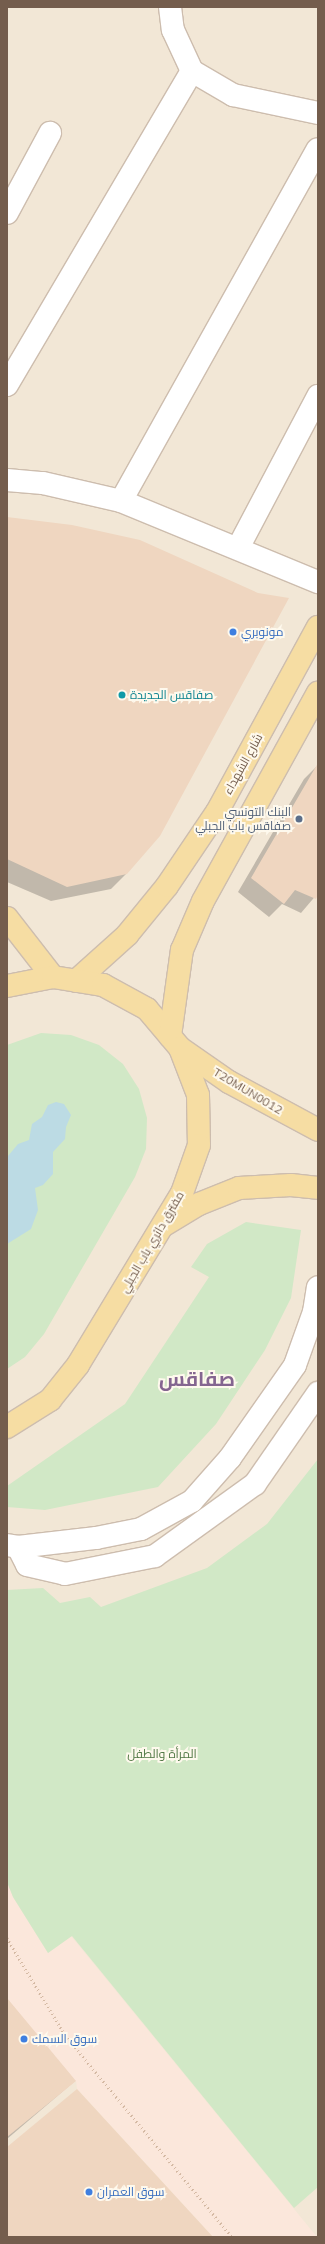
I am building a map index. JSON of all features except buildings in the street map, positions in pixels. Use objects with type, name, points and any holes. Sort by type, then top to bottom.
[{"type":"main road","name":"شارع الشهداء","points":[[76,981],[127,935],[167,886],[217,812],[318,627]]},
{"type":"main road","points":[[175,1042],[182,950],[203,901],[318,693]]},
{"type":"main road","points":[[7,918],[53,977]]},
{"type":"main road","name":"مفترق دائري باب الجبلي","points":[[7,986],[53,977],[103,985],[147,1009],[175,1042],[198,1095],[199,1145],[182,1193],[78,1365],[50,1400],[9,1427]]},
{"type":"main road","name":"T20MUN0012","points":[[175,1042],[229,1082],[318,1130]]},
{"type":"main road","points":[[163,1225],[199,1204],[239,1188],[291,1185],[318,1188]]},
{"type":"street","points":[[170,7],[176,36],[192,71],[234,95],[318,113]]},
{"type":"street","points":[[7,385],[192,71]]},
{"type":"street","points":[[7,213],[50,133]]},
{"type":"street","points":[[121,501],[318,149]]},
{"type":"street","points":[[238,548],[318,396]]},
{"type":"street","points":[[7,480],[43,483],[121,501],[318,582]]},
{"type":"street","points":[[12,1546],[96,1538],[141,1529],[192,1502],[230,1458],[295,1365],[314,1312],[318,1286]]},
{"type":"street","points":[[12,1546],[27,1565],[64,1574],[155,1556],[255,1484],[318,1393]]},
{"type":"path","points":[[7,1938],[65,2035],[232,2237]]},
{"type":"shaded area","points":[[7,7],[318,7],[318,2237],[7,2237]]},
{"type":"shaded area","points":[[7,1882],[13,1897],[48,1953],[71,1936],[317,2237],[213,2237],[77,2089],[76,2081],[7,2137]]},
{"type":"green space","points":[[41,1033],[71,1035],[99,1045],[123,1064],[139,1089],[147,1118],[146,1149],[135,1177],[44,1334],[25,1357],[7,1369],[7,1045]]},
{"type":"green space","points":[[246,1222],[301,1230],[291,1298],[265,1350],[216,1424],[158,1487],[45,1510],[7,1507],[7,1486],[125,1404],[209,1277],[191,1267],[207,1244]]},
{"type":"green space","name":"المرأة والطفل","points":[[318,1459],[318,2187],[294,2208],[72,1936],[48,1953],[13,1897],[7,1882],[7,1590],[43,1588],[60,1603],[90,1597],[101,1607],[207,1568],[267,1524]]},
{"type":"water","points":[[56,1102],[64,1104],[71,1115],[66,1127],[65,1139],[53,1152],[53,1174],[43,1185],[35,1188],[38,1210],[31,1229],[7,1244],[8,1156],[18,1144],[29,1140],[32,1124],[42,1117],[48,1105]]},
{"type":"place","name":"مونوبري","points":[[233,632]]},
{"type":"place","name":"صفاقس الجديدة","points":[[122,695]]},
{"type":"place","name":"البنك التونسي صفاقس باب الجبلي","points":[[299,819]]},
{"type":"place","name":"سوق السمك","points":[[24,2039]]},
{"type":"place","name":"سوق العمران","points":[[89,2192]]},
{"type":"district","name":"صفاقس","points":[[197,1378]]}]
